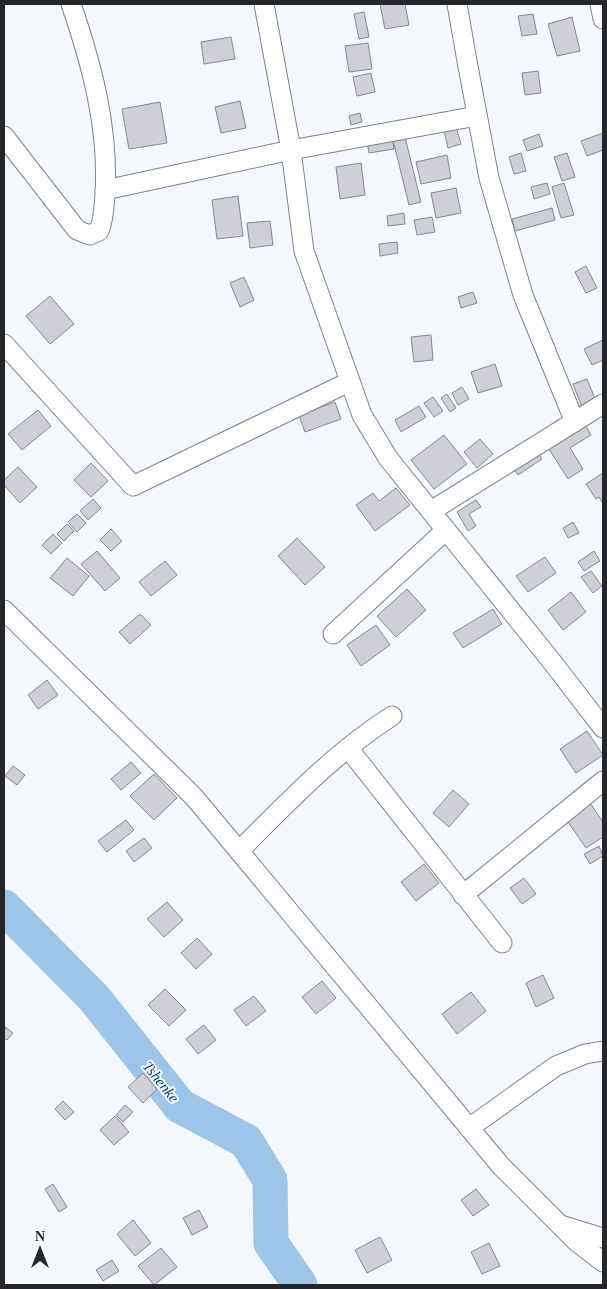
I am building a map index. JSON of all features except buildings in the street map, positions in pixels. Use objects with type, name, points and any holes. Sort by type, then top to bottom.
[{"type":"street","points":[[4,136],[77,230],[90,235],[99,231],[103,223],[105,190],[106,159],[103,126],[87,54],[71,4]]},
{"type":"street","points":[[264,4],[291,150],[304,251],[362,415],[388,458],[554,663],[603,728]]},
{"type":"street","points":[[458,4],[489,178],[523,295],[574,420]]},
{"type":"street","points":[[600,4],[603,19]]},
{"type":"street","points":[[105,190],[291,150],[477,116]]},
{"type":"street","points":[[4,344],[133,486],[349,382]]},
{"type":"street","points":[[431,511],[574,420],[603,404]]},
{"type":"street","points":[[333,634],[446,530]]},
{"type":"street","points":[[4,610],[194,796],[501,1166],[577,1242],[603,1262]]},
{"type":"street","points":[[239,851],[317,773],[368,731],[392,716]]},
{"type":"street","points":[[348,748],[502,943]]},
{"type":"street","points":[[463,895],[603,781]]},
{"type":"street","points":[[469,1128],[556,1066],[585,1054],[603,1051]]},
{"type":"street","points":[[561,1226],[603,1238]]},
{"type":"waterway","name":"Tshenke","points":[[4,907],[94,998],[180,1106],[246,1141],[270,1180],[271,1243],[300,1285]]}]
